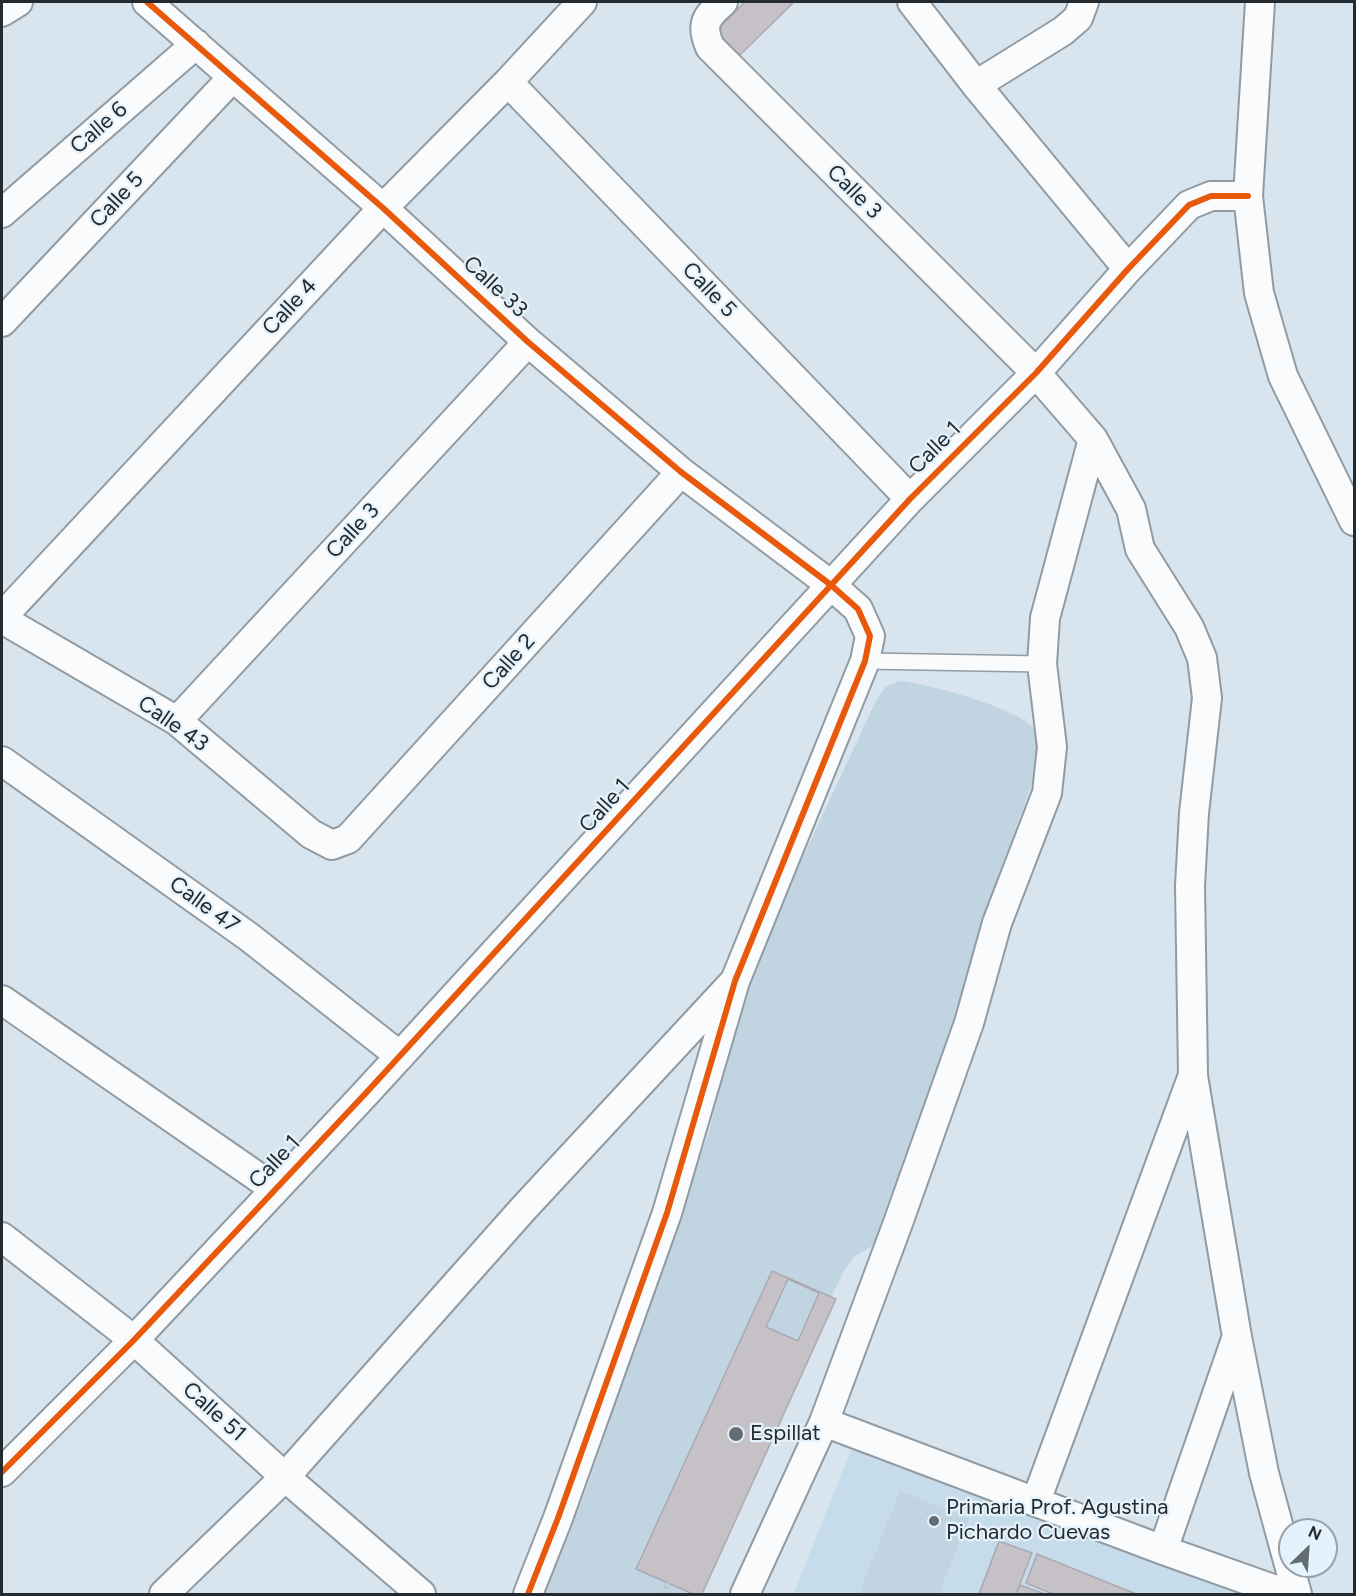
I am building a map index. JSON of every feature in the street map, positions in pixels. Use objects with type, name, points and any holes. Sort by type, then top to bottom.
[{"type":"street","points":[[2,12],[18,2]]},
{"type":"street","name":"Calle 33","points":[[147,2],[383,208],[528,342],[681,472],[831,585],[858,609],[870,636],[865,661],[735,981],[667,1213],[558,1518],[528,1594]]},
{"type":"street","name":"Calle 4","points":[[2,618],[383,208],[508,82],[582,2]]},
{"type":"street","name":"Calle 3","points":[[723,2],[709,14],[705,24],[705,36],[710,47],[1036,374]]},
{"type":"street","points":[[912,2],[976,85],[1128,269]]},
{"type":"street","points":[[976,85],[1063,32],[1078,18],[1084,2]]},
{"type":"street","points":[[1260,2],[1248,196],[1259,293],[1283,376],[1354,521]]},
{"type":"street","name":"Calle 6","points":[[2,213],[196,44]]},
{"type":"street","name":"Calle 5","points":[[2,322],[233,77]]},
{"type":"street","name":"Calle 5","points":[[508,82],[910,499]]},
{"type":"street","name":"Calle 1","points":[[2,1472],[134,1340],[400,1056],[910,499],[1036,374],[1128,269],[1189,205],[1211,196],[1248,196]]},
{"type":"street","name":"Calle 3","points":[[177,721],[528,342]]},
{"type":"street","points":[[1036,374],[1093,439],[1131,509],[1140,549],[1189,627],[1202,658],[1207,698],[1194,813],[1190,886],[1193,1076],[1237,1337],[1264,1473],[1296,1594]]},
{"type":"street","points":[[745,1594],[824,1422],[969,1023],[997,923],[1047,793],[1052,747],[1042,664],[1045,618],[1093,439]]},
{"type":"street","name":"Calle 2","points":[[332,845],[348,839],[681,472]]},
{"type":"street","name":"Calle 43","points":[[2,618],[177,721],[311,834],[332,845]]},
{"type":"street","name":"Calle 47","points":[[5,770],[249,937],[400,1056]]},
{"type":"street","points":[[164,1594],[285,1477],[524,1208],[735,981]]},
{"type":"street","points":[[2,1000],[275,1189]]},
{"type":"street","points":[[1036,1501],[1193,1076]]},
{"type":"street","name":"Calle 51","points":[[2,1237],[134,1340],[285,1477],[421,1594]]},
{"type":"street","points":[[1163,1550],[1237,1337]]},
{"type":"street","points":[[824,1422],[1163,1550],[1287,1594]]},
{"type":"lane","points":[[865,661],[1042,664]]},
{"type":"shaded area","points":[[900,681],[972,698],[1012,713],[1035,730],[1041,750],[1040,762],[999,874],[968,994],[894,1204],[874,1245],[855,1256],[845,1269],[684,1594],[544,1594],[587,1488],[676,1221],[708,1135],[740,1005],[772,923],[875,703],[885,687]]},
{"type":"shaded area","name":"Primaria Prof. Agustina Pichardo Cuevas","points":[[852,1447],[1241,1594],[793,1594]]},
{"type":"shaded area","points":[[900,1491],[969,1518],[939,1594],[859,1594]]},
{"type":"building","points":[[745,2],[794,2],[739,56],[714,32]]},
{"type":"building","name":"Espillat","points":[[772,1271],[836,1299],[702,1594],[693,1594],[636,1569]]},
{"type":"building","points":[[788,1279],[819,1293],[798,1341],[766,1327]]},
{"type":"building","points":[[999,1541],[1032,1553],[1016,1594],[979,1594]]},
{"type":"building","points":[[1037,1554],[1136,1594],[1053,1594],[1026,1583]]},
{"type":"building","points":[[1020,1585],[1045,1594],[1016,1594]]},
{"type":"cycle path","points":[[147,2],[383,208],[528,342],[681,472],[831,585],[858,609],[870,636],[865,661],[735,981],[667,1213],[558,1518],[528,1594]]},
{"type":"cycle path","points":[[2,1472],[134,1340],[365,1094],[910,499],[1036,373],[1128,269],[1189,205],[1211,196],[1248,196]]},
{"type":"place","name":"Espillat","points":[[736,1434]]},
{"type":"place","name":"Primaria Prof. Agustina Pichardo Cuevas","points":[[934,1521]]}]
